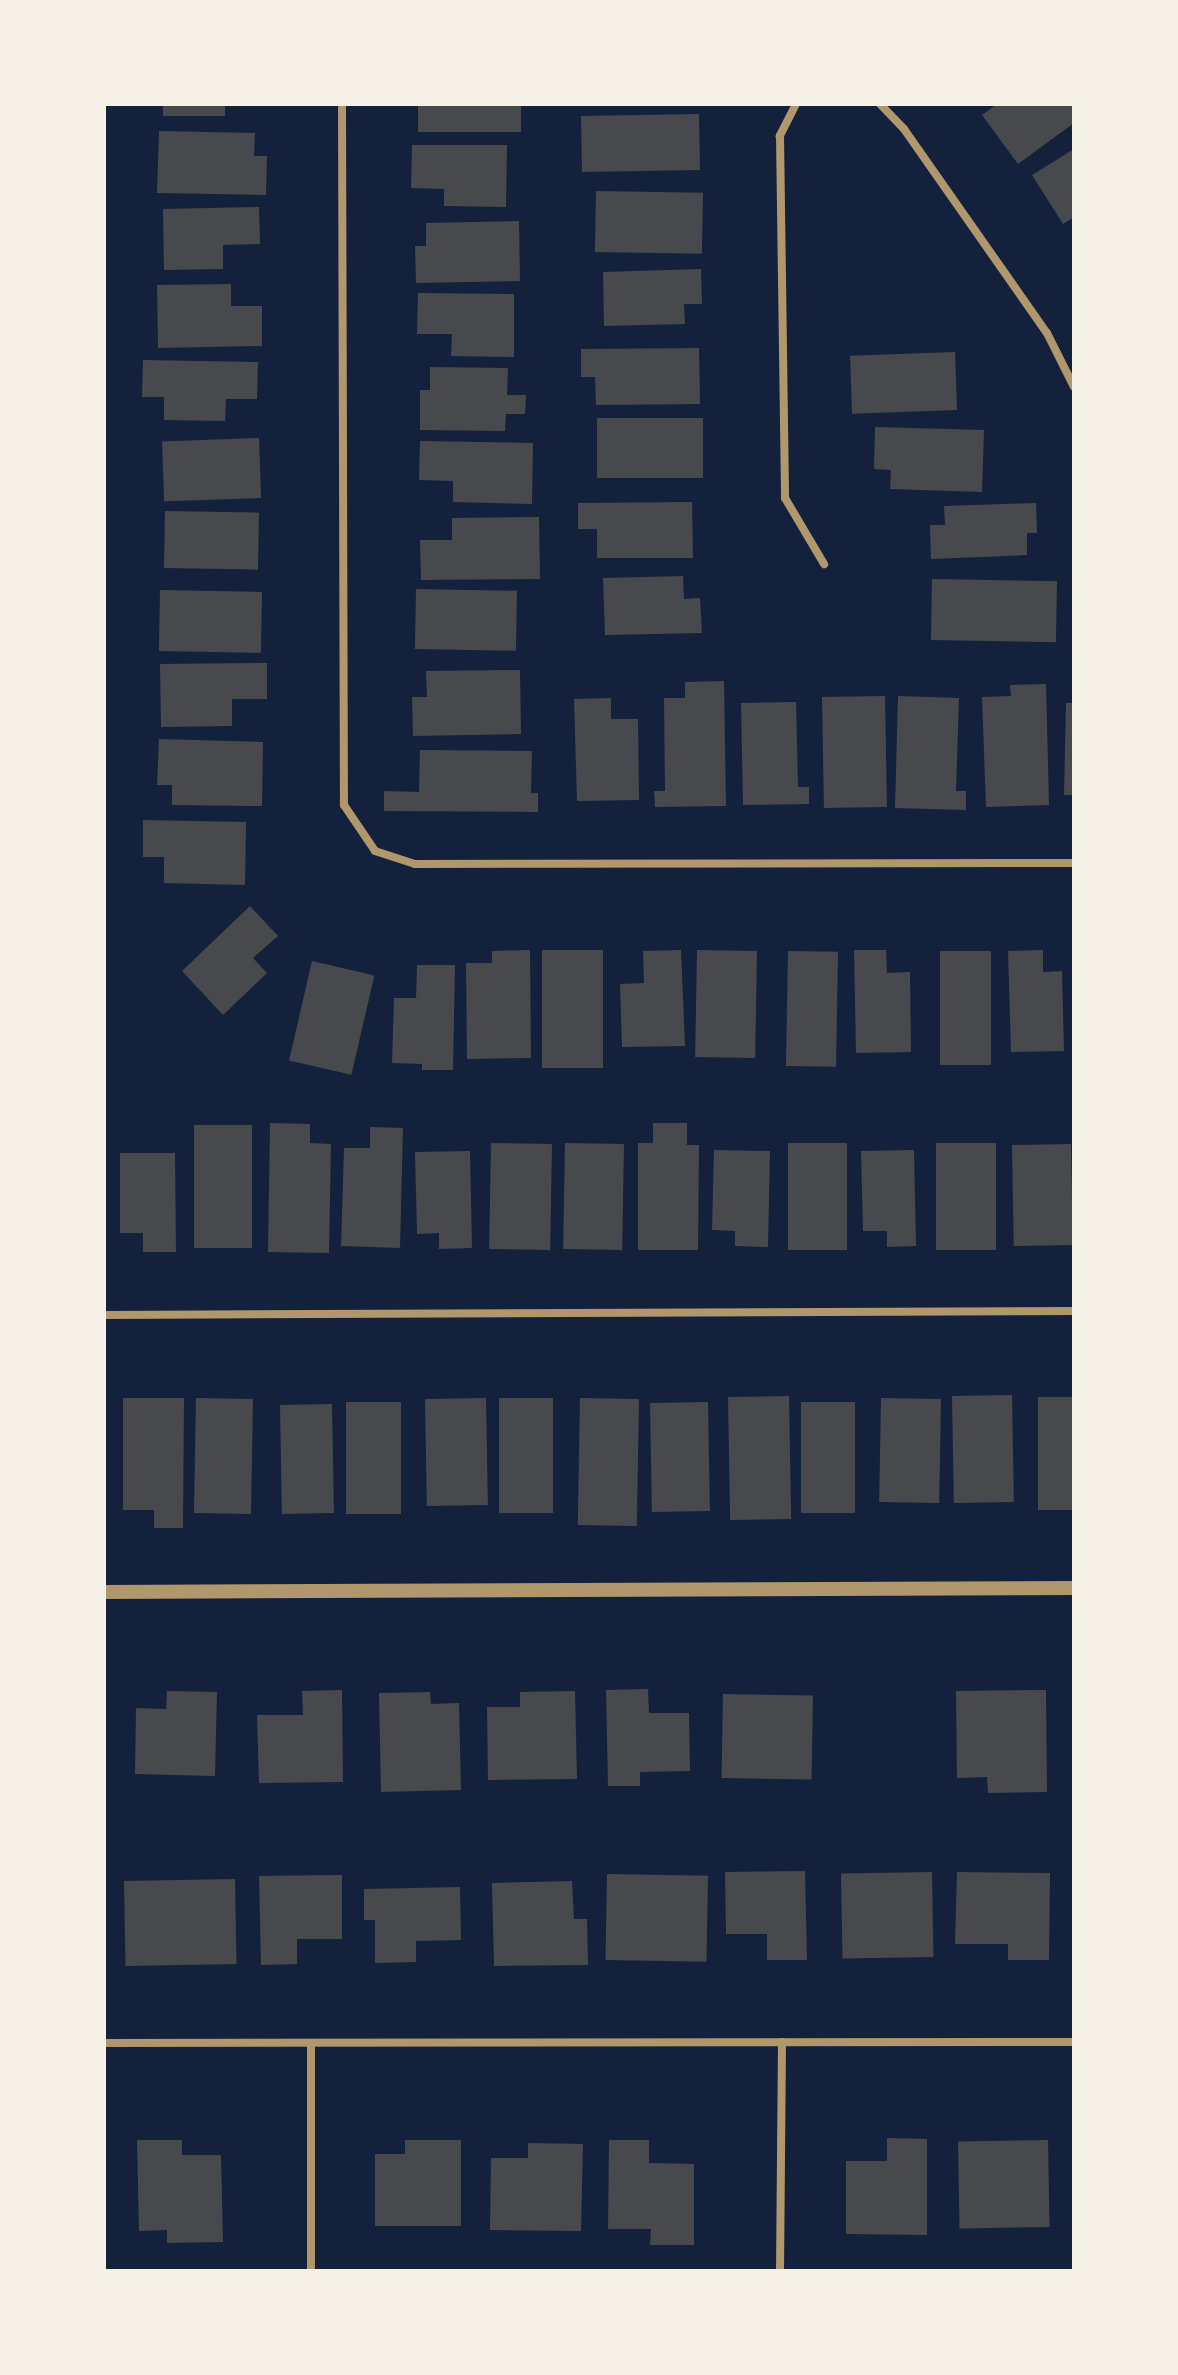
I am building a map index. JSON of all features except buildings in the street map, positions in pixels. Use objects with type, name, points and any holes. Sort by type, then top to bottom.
[{"type":"street","points":[[342,104],[344,805],[375,851],[415,864],[1074,863]]},
{"type":"street","points":[[796,104],[780,136],[785,498],[824,564]]},
{"type":"street","points":[[880,104],[904,129],[1047,333],[1074,387]]},
{"type":"street","points":[[104,1315],[1074,1311]]},
{"type":"street","points":[[104,1592],[1074,1588]]},
{"type":"street","points":[[780,2271],[782,2042]]},
{"type":"street","points":[[104,2043],[1074,2042]]},
{"type":"street","points":[[311,2043],[311,2271]]}]
